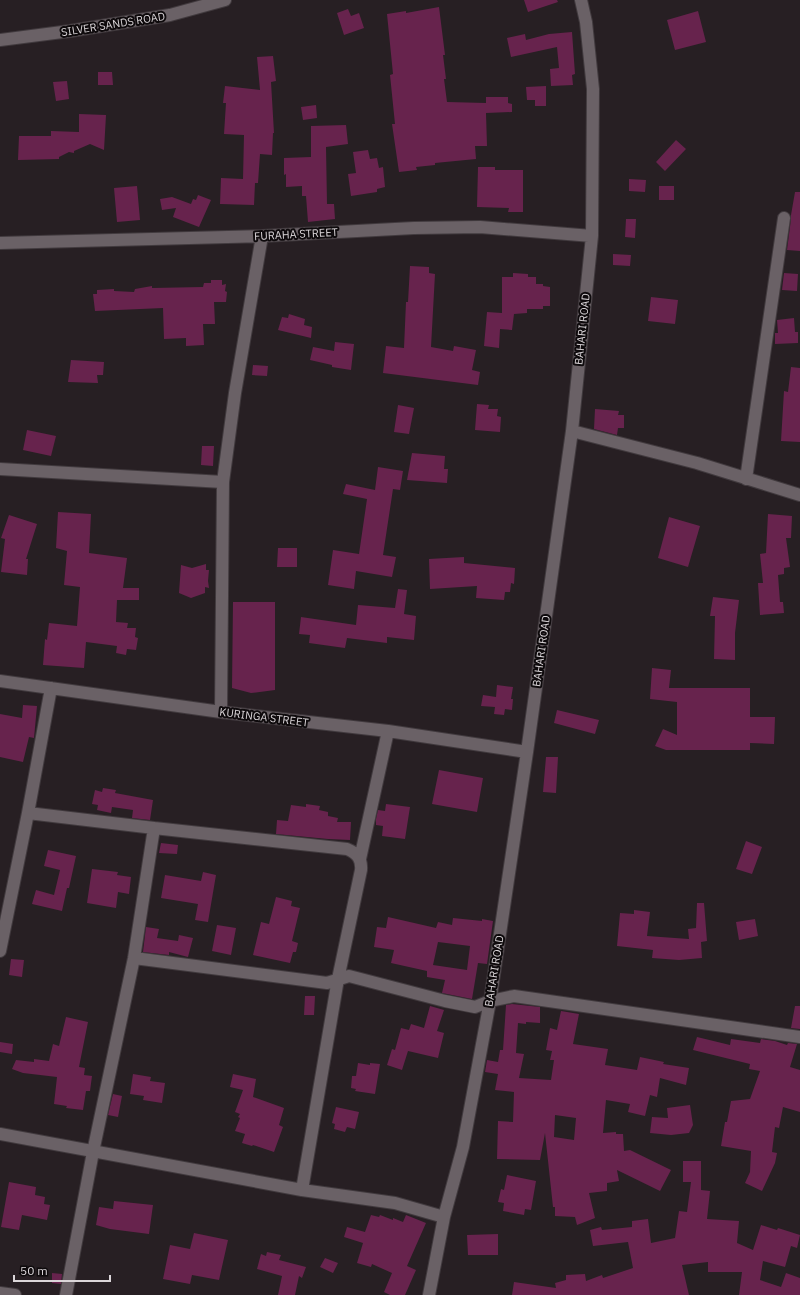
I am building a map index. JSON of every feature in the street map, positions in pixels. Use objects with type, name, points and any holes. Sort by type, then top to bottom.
[{"type":"street","name":"SILVER SANDS ROAD","points":[[0,40],[70,31],[170,15],[225,0]]},
{"type":"street","name":"BAHARI ROAD","points":[[429,1295],[444,1217],[463,1147],[490,1002],[572,431],[592,236],[593,89],[586,22],[581,0]]},
{"type":"street","points":[[746,479],[784,218]]},
{"type":"street","name":"FURAHA STREET","points":[[0,243],[262,236],[414,228],[480,227],[592,236]]},
{"type":"street","points":[[221,712],[223,482],[235,393],[262,236]]},
{"type":"street","points":[[572,431],[697,463],[800,495]]},
{"type":"street","points":[[0,469],[223,482]]},
{"type":"street","name":"KURINGA STREET","points":[[0,681],[221,712],[388,731],[527,752]]},
{"type":"street","points":[[0,951],[28,813],[51,688]]},
{"type":"street","points":[[302,1190],[338,979],[361,870],[360,859],[388,731]]},
{"type":"street","points":[[28,813],[347,850],[352,851],[360,859]]},
{"type":"street","points":[[66,1295],[93,1152],[134,958],[154,828]]},
{"type":"street","points":[[134,958],[327,983],[349,976],[445,1001],[475,1007],[514,996],[800,1037]]},
{"type":"street","points":[[0,1134],[302,1190],[395,1203],[444,1217]]},
{"type":"street","points":[[0,1293],[15,1295]]},
{"type":"building","points":[[524,0],[557,0],[558,2],[528,12]]},
{"type":"building","points":[[439,7],[445,55],[443,55],[446,79],[444,79],[447,102],[486,103],[486,97],[508,97],[508,103],[512,104],[512,112],[486,113],[487,146],[475,146],[476,159],[435,163],[435,165],[416,167],[417,170],[399,172],[392,124],[395,124],[390,75],[393,74],[387,14],[406,11],[406,13]]},
{"type":"building","points":[[348,9],[351,16],[359,13],[364,28],[344,35],[337,13]]},
{"type":"building","points":[[698,11],[706,42],[675,50],[667,20]]},
{"type":"building","points":[[572,32],[575,74],[572,75],[573,85],[551,86],[550,69],[559,68],[557,47],[511,57],[507,38],[525,34],[526,40],[549,34]]},
{"type":"building","points":[[273,56],[276,81],[271,82],[274,133],[272,155],[260,154],[258,183],[255,183],[254,205],[220,204],[221,178],[243,179],[244,135],[224,134],[226,103],[223,103],[225,86],[260,90],[257,57]]},
{"type":"building","points":[[98,72],[112,72],[113,85],[98,85]]},
{"type":"building","points":[[67,81],[69,99],[56,101],[53,82]]},
{"type":"building","points":[[546,86],[546,106],[535,106],[535,100],[527,100],[526,87]]},
{"type":"building","points":[[316,105],[317,118],[303,120],[301,107]]},
{"type":"building","points":[[79,114],[106,115],[104,150],[90,144],[74,151],[74,153],[69,152],[59,157],[59,159],[18,160],[19,136],[51,136],[51,131],[79,132]]},
{"type":"building","points":[[346,125],[348,144],[326,147],[327,204],[334,204],[335,219],[308,222],[306,196],[302,196],[302,186],[286,187],[284,158],[311,157],[311,126]]},
{"type":"building","points":[[676,140],[686,149],[665,171],[656,162]]},
{"type":"building","points":[[368,150],[370,159],[377,158],[379,168],[383,167],[385,187],[377,189],[377,192],[351,196],[348,174],[356,173],[353,152]]},
{"type":"building","points":[[478,167],[495,167],[495,170],[523,170],[523,212],[508,212],[509,208],[477,207]]},
{"type":"building","points":[[629,179],[646,180],[645,192],[629,191]]},
{"type":"building","points":[[137,186],[140,220],[117,222],[114,188]]},
{"type":"building","points":[[659,186],[674,186],[674,200],[659,200]]},
{"type":"building","points":[[795,192],[800,192],[800,251],[787,250]]},
{"type":"building","points":[[198,195],[211,200],[199,227],[173,217],[176,208],[162,210],[160,199],[172,197],[191,204],[193,199],[196,200]]},
{"type":"building","points":[[626,219],[636,219],[635,238],[625,237]]},
{"type":"building","points":[[613,254],[631,255],[630,266],[613,265]]},
{"type":"building","points":[[410,266],[429,267],[429,273],[435,274],[431,347],[453,351],[454,346],[476,350],[472,370],[480,372],[478,385],[383,373],[386,346],[404,348],[406,302],[408,302]]},
{"type":"building","points":[[513,273],[528,274],[528,277],[536,277],[536,284],[543,284],[543,286],[550,287],[550,306],[543,306],[543,309],[527,309],[527,313],[514,314],[512,330],[500,329],[499,348],[484,346],[487,312],[502,313],[502,277],[513,277]]},
{"type":"building","points":[[784,273],[798,274],[797,291],[782,290]]},
{"type":"building","points":[[211,280],[222,280],[222,285],[226,284],[226,302],[214,302],[215,324],[203,324],[204,345],[186,346],[186,338],[164,339],[163,308],[95,311],[93,294],[97,294],[97,290],[114,289],[114,291],[134,292],[135,289],[152,286],[152,288],[203,287],[204,283],[211,283]]},
{"type":"building","points":[[651,297],[678,300],[675,324],[648,321]]},
{"type":"building","points":[[289,314],[305,319],[304,325],[312,327],[311,338],[278,330],[282,317],[288,318]]},
{"type":"building","points":[[794,318],[795,332],[798,332],[798,343],[775,344],[775,333],[778,333],[777,320]]},
{"type":"building","points":[[335,342],[354,344],[351,370],[332,367],[332,365],[310,360],[313,347],[334,351]]},
{"type":"building","points":[[71,360],[104,362],[103,375],[97,375],[98,383],[68,382]]},
{"type":"building","points":[[253,365],[268,366],[267,376],[252,375]]},
{"type":"building","points":[[791,367],[800,368],[800,442],[781,441],[784,391],[788,392]]},
{"type":"building","points":[[477,404],[489,405],[488,409],[498,409],[497,416],[501,417],[500,432],[475,430]]},
{"type":"building","points":[[398,405],[414,408],[409,434],[394,432]]},
{"type":"building","points":[[595,409],[619,411],[618,415],[624,415],[624,428],[618,428],[617,435],[594,429]]},
{"type":"building","points":[[27,430],[56,436],[51,456],[23,450]]},
{"type":"building","points":[[202,446],[214,446],[213,466],[201,465]]},
{"type":"building","points":[[412,453],[445,456],[444,469],[448,469],[447,483],[407,480]]},
{"type":"building","points":[[378,467],[403,471],[400,490],[393,489],[383,555],[396,557],[392,577],[356,571],[354,589],[328,585],[333,550],[359,554],[367,499],[343,494],[346,484],[375,490]]},
{"type":"building","points":[[58,512],[91,514],[89,553],[127,558],[123,588],[139,588],[139,600],[117,600],[116,622],[128,623],[127,628],[136,628],[135,637],[138,638],[136,650],[127,649],[126,655],[116,653],[117,646],[86,642],[84,668],[43,665],[45,639],[47,640],[49,623],[77,626],[80,587],[64,585],[67,551],[56,548]]},
{"type":"building","points":[[768,514],[792,516],[791,538],[786,538],[790,567],[784,568],[784,574],[778,575],[780,602],[783,602],[784,613],[760,615],[758,583],[763,583],[760,554],[766,553]]},
{"type":"building","points":[[9,515],[37,524],[26,559],[28,559],[27,575],[1,572],[5,539],[1,538]]},
{"type":"building","points":[[669,517],[700,526],[688,567],[658,558]]},
{"type":"building","points":[[278,548],[297,548],[297,567],[277,567]]},
{"type":"building","points":[[464,557],[464,563],[515,568],[514,584],[511,583],[510,592],[505,592],[504,600],[476,598],[477,586],[430,589],[429,559]]},
{"type":"building","points":[[206,564],[206,570],[209,570],[209,588],[205,587],[205,593],[191,598],[179,593],[181,565],[192,568]]},
{"type":"building","points":[[398,589],[407,590],[404,614],[416,616],[414,640],[387,637],[387,643],[347,638],[345,648],[309,643],[310,635],[299,634],[301,617],[356,625],[358,605],[395,608]]},
{"type":"building","points":[[713,597],[739,600],[735,633],[735,660],[714,659],[715,616],[710,616]]},
{"type":"building","points":[[233,602],[275,602],[275,690],[251,693],[232,688]]},
{"type":"building","points":[[652,668],[671,670],[669,688],[750,688],[750,717],[775,717],[774,744],[750,743],[750,750],[666,750],[655,746],[663,729],[677,735],[677,702],[650,699]]},
{"type":"building","points":[[497,685],[513,687],[511,699],[513,699],[512,710],[505,709],[504,715],[494,714],[495,707],[481,706],[483,695],[496,697]]},
{"type":"building","points":[[23,705],[37,706],[34,738],[29,737],[23,762],[0,757],[0,714],[22,718]]},
{"type":"building","points":[[557,710],[599,720],[595,734],[554,723]]},
{"type":"building","points":[[546,757],[558,757],[556,793],[543,792]]},
{"type":"building","points":[[439,770],[483,778],[477,812],[432,804]]},
{"type":"building","points":[[103,788],[116,790],[115,793],[153,800],[150,820],[132,818],[133,810],[112,807],[111,813],[97,810],[98,805],[92,804],[95,790],[102,792]]},
{"type":"building","points":[[306,804],[320,806],[319,810],[328,812],[328,816],[338,818],[337,822],[351,822],[350,840],[276,834],[277,820],[288,821],[291,805],[306,807]]},
{"type":"building","points":[[386,804],[410,807],[405,839],[382,836],[383,826],[376,825],[378,810],[385,811]]},
{"type":"building","points":[[746,841],[762,847],[752,874],[736,869]]},
{"type":"building","points":[[161,843],[178,845],[177,854],[159,853]]},
{"type":"building","points":[[48,850],[76,856],[62,911],[32,904],[36,890],[54,895],[60,870],[44,866]]},
{"type":"building","points":[[92,869],[118,872],[117,875],[131,877],[129,894],[118,892],[116,908],[87,903]]},
{"type":"building","points":[[203,872],[216,875],[208,922],[195,920],[198,904],[161,898],[165,875],[201,881]]},
{"type":"building","points":[[276,897],[292,901],[291,906],[300,908],[292,941],[298,943],[296,952],[293,952],[290,963],[253,955],[261,922],[269,924]]},
{"type":"building","points":[[697,903],[704,903],[707,941],[701,942],[702,958],[679,960],[652,958],[653,950],[617,946],[620,913],[634,914],[634,910],[650,912],[647,936],[689,939],[688,929],[696,928]]},
{"type":"building","points":[[388,917],[436,928],[438,922],[452,925],[453,918],[493,921],[487,964],[478,963],[472,999],[442,993],[445,980],[427,977],[427,971],[391,963],[394,950],[374,947],[377,927],[386,928]],"holes":[[[438,942],[470,946],[467,970],[433,965]]]},
{"type":"building","points":[[755,919],[758,936],[739,940],[736,922]]},
{"type":"building","points":[[217,925],[236,928],[231,955],[212,951]]},
{"type":"building","points":[[146,927],[159,929],[157,938],[178,941],[179,935],[193,938],[188,957],[169,952],[169,955],[143,952]]},
{"type":"building","points":[[11,959],[24,960],[22,977],[9,975]]},
{"type":"building","points":[[305,996],[315,996],[314,1015],[304,1015]]},
{"type":"building","points":[[512,1004],[540,1007],[540,1023],[518,1023],[516,1053],[524,1054],[519,1078],[551,1080],[554,1060],[550,1060],[552,1051],[546,1050],[550,1028],[557,1030],[561,1011],[579,1014],[573,1044],[608,1049],[605,1065],[637,1070],[640,1057],[664,1062],[663,1064],[689,1068],[686,1085],[660,1078],[657,1097],[650,1095],[645,1116],[628,1112],[630,1104],[606,1100],[603,1133],[616,1132],[616,1134],[623,1134],[624,1151],[630,1150],[671,1170],[660,1191],[617,1170],[619,1181],[607,1183],[607,1191],[589,1193],[595,1218],[577,1225],[575,1217],[555,1216],[545,1133],[540,1160],[497,1159],[498,1121],[513,1122],[514,1092],[495,1090],[498,1074],[485,1072],[487,1060],[498,1062],[500,1050],[503,1050],[506,1005]],"holes":[[[555,1115],[576,1118],[574,1140],[554,1137]]]},
{"type":"building","points":[[430,1006],[444,1010],[437,1031],[444,1033],[438,1058],[408,1051],[402,1070],[387,1065],[392,1049],[395,1050],[401,1028],[409,1030],[411,1024],[424,1028]]},
{"type":"building","points":[[795,1006],[800,1006],[800,1029],[791,1028]]},
{"type":"building","points":[[66,1017],[88,1022],[79,1067],[85,1068],[84,1075],[92,1076],[90,1091],[86,1091],[83,1110],[66,1108],[67,1106],[54,1104],[57,1077],[23,1073],[12,1069],[16,1060],[34,1062],[34,1059],[49,1061],[53,1044],[59,1046]]},
{"type":"building","points":[[697,1037],[730,1045],[731,1039],[760,1043],[761,1039],[787,1045],[788,1043],[797,1044],[790,1067],[800,1070],[800,1112],[783,1107],[779,1128],[775,1127],[772,1152],[777,1153],[775,1163],[762,1191],[745,1183],[750,1172],[751,1151],[721,1146],[725,1122],[727,1122],[731,1101],[750,1099],[760,1071],[749,1069],[750,1064],[693,1050]]},
{"type":"building","points":[[0,1042],[13,1044],[12,1054],[0,1052]]},
{"type":"building","points":[[358,1063],[370,1065],[370,1063],[380,1064],[375,1094],[355,1091],[356,1089],[351,1088],[352,1076],[356,1076]]},
{"type":"building","points":[[133,1074],[151,1077],[150,1081],[165,1083],[162,1103],[143,1100],[144,1096],[130,1094]]},
{"type":"building","points":[[233,1074],[256,1079],[253,1097],[284,1108],[279,1125],[283,1127],[274,1152],[242,1143],[245,1134],[235,1131],[240,1114],[235,1112],[243,1090],[230,1087]]},
{"type":"building","points":[[113,1094],[122,1096],[118,1117],[108,1115]]},
{"type":"building","points":[[690,1105],[693,1125],[689,1133],[671,1135],[650,1133],[652,1117],[668,1118],[667,1108]]},
{"type":"building","points":[[336,1107],[359,1112],[355,1129],[347,1127],[345,1132],[334,1129],[335,1124],[332,1123]]},
{"type":"building","points":[[683,1161],[701,1161],[701,1190],[710,1191],[707,1219],[739,1221],[737,1243],[753,1250],[761,1225],[777,1230],[778,1228],[800,1235],[797,1248],[791,1246],[785,1267],[763,1261],[760,1280],[781,1287],[786,1273],[800,1278],[800,1295],[739,1295],[742,1272],[708,1272],[708,1262],[682,1265],[689,1295],[512,1295],[514,1282],[556,1288],[555,1283],[566,1280],[566,1275],[585,1274],[586,1281],[602,1275],[603,1278],[633,1268],[628,1242],[593,1246],[590,1230],[601,1227],[602,1230],[632,1227],[632,1221],[648,1219],[651,1243],[675,1238],[679,1211],[687,1212],[691,1182],[683,1182]]},
{"type":"building","points":[[507,1175],[536,1181],[531,1210],[525,1209],[524,1215],[503,1211],[504,1203],[498,1202],[501,1189],[504,1190]]},
{"type":"building","points":[[9,1182],[36,1187],[35,1195],[45,1197],[44,1204],[50,1205],[47,1220],[22,1215],[19,1230],[1,1227]]},
{"type":"building","points":[[114,1201],[153,1205],[149,1234],[110,1229],[96,1225],[99,1207],[113,1209]]},
{"type":"building","points":[[371,1215],[379,1217],[380,1215],[403,1222],[406,1215],[426,1223],[407,1266],[416,1270],[405,1295],[390,1295],[384,1292],[392,1273],[372,1264],[371,1267],[357,1263],[363,1243],[344,1237],[347,1227],[365,1232]]},
{"type":"building","points":[[194,1233],[228,1240],[219,1280],[192,1275],[190,1284],[163,1279],[170,1245],[190,1249]]},
{"type":"building","points":[[498,1234],[498,1255],[468,1255],[467,1235]]},
{"type":"building","points":[[267,1252],[281,1255],[279,1260],[306,1267],[302,1278],[299,1276],[295,1295],[278,1295],[282,1276],[257,1269],[261,1254],[266,1256]]},
{"type":"building","points":[[325,1258],[338,1263],[333,1273],[320,1267]]},
{"type":"building","points":[[52,1273],[62,1274],[61,1284],[52,1283]]}]
